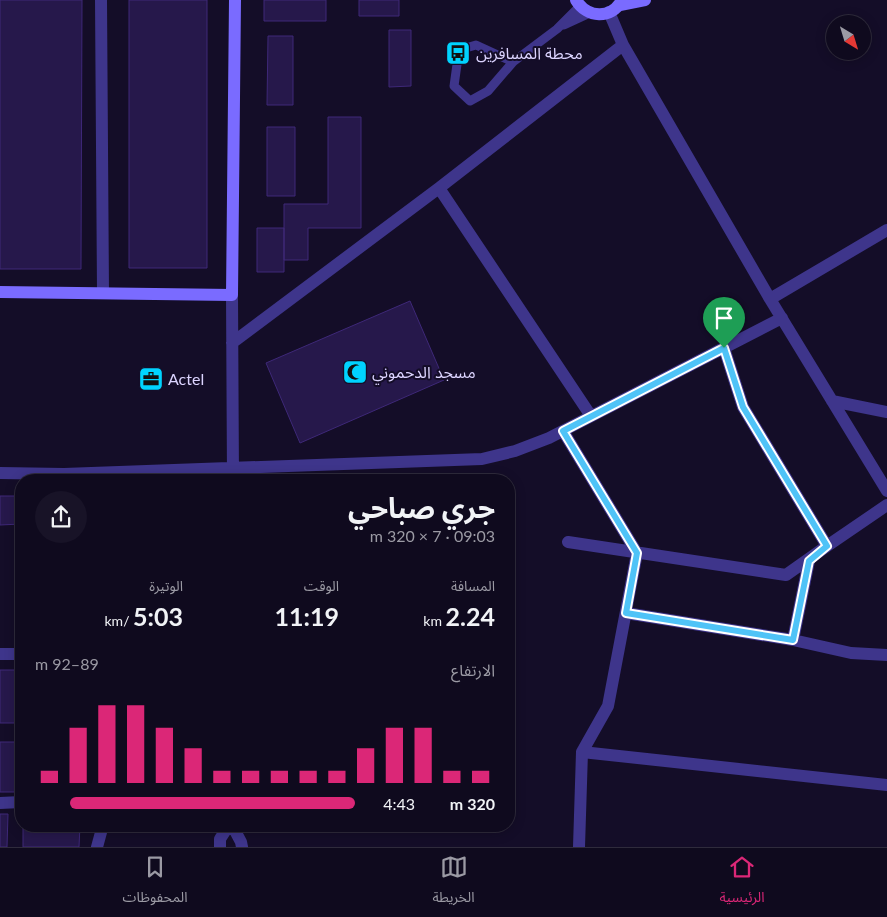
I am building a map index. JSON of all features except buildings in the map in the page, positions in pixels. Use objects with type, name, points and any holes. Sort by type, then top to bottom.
[{"type":"main road","points":[[0,292],[232,295],[235,0]]},
{"type":"main road","points":[[582,6],[600,15],[617,6],[645,0]]},
{"type":"street","points":[[101,0],[103,293]]},
{"type":"street","points":[[617,6],[623,45],[770,299],[887,490]]},
{"type":"street","points":[[232,343],[439,188],[623,45]]},
{"type":"street","points":[[439,188],[591,416]]},
{"type":"street","points":[[770,299],[887,230]]},
{"type":"street","points":[[232,295],[233,474],[482,459],[515,451],[563,431],[782,318]]},
{"type":"street","points":[[724,348],[743,407],[827,546]]},
{"type":"street","points":[[832,401],[887,412]]},
{"type":"street","points":[[563,431],[637,553],[608,706],[582,752],[579,847]]},
{"type":"street","points":[[871,465],[887,474]]},
{"type":"street","points":[[0,473],[16,474]]},
{"type":"street","points":[[568,542],[786,575],[809,561],[827,546],[887,505]]},
{"type":"street","points":[[793,640],[809,561]]},
{"type":"street","points":[[626,613],[793,640],[851,653],[887,655]]},
{"type":"street","points":[[0,654],[15,654]]},
{"type":"street","points":[[582,752],[887,785]]},
{"type":"street","points":[[0,803],[15,802]]},
{"type":"street","points":[[97,847],[101,832]]},
{"type":"street","points":[[220,847],[220,839],[225,832]]},
{"type":"street","points":[[235,832],[242,847]]},
{"type":"lane","points":[[513,62],[476,45],[459,50],[454,86],[470,101],[488,91],[513,62],[557,29],[582,6]]},
{"type":"place","name":"محطة المسافرين","points":[[458,53]]},
{"type":"place","name":"مسجد الدحموني","points":[[355,372]]},
{"type":"place","name":"Actel","points":[[151,379]]},
{"type":"route","points":[[724,348],[743,407],[827,546],[809,561],[793,640],[626,613],[637,553],[563,431],[724,348]]}]
